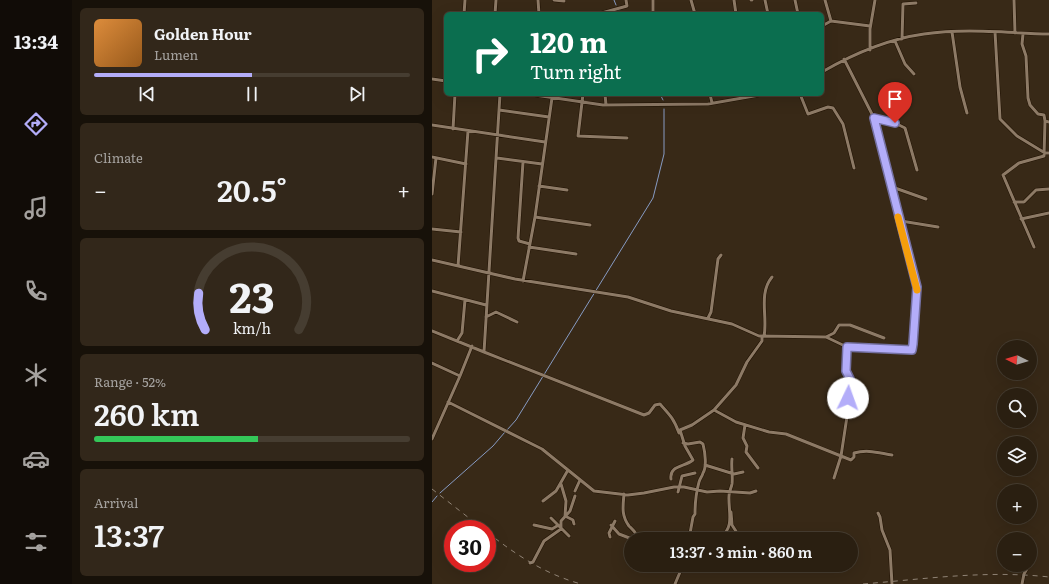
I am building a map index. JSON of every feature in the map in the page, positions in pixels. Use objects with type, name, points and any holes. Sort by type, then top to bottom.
[{"type":"street","points":[[464,12],[465,0]]},
{"type":"street","points":[[495,12],[496,0]]},
{"type":"street","points":[[538,0],[539,12]]},
{"type":"street","points":[[554,0],[564,0]]},
{"type":"street","points":[[605,12],[627,6],[626,0]]},
{"type":"street","points":[[653,0],[653,12]]},
{"type":"street","points":[[691,0],[694,12]]},
{"type":"street","points":[[734,0],[736,12]]},
{"type":"street","points":[[765,0],[768,12]]},
{"type":"street","points":[[795,0],[798,12]]},
{"type":"street","points":[[825,0],[831,21]]},
{"type":"street","points":[[870,50],[870,26],[875,0]]},
{"type":"street","points":[[1014,0],[1015,33]]},
{"type":"street","points":[[902,39],[903,4],[916,3]]},
{"type":"street","points":[[824,25],[831,21],[870,26]]},
{"type":"street","points":[[952,32],[960,87],[967,113]]},
{"type":"street","points":[[824,71],[844,60],[870,50],[895,41],[924,34],[952,32],[995,32],[1049,34]]},
{"type":"street","points":[[995,32],[1000,119],[1018,136],[1047,153]]},
{"type":"street","points":[[1023,34],[1022,44],[1026,56],[1028,100],[1038,114],[1045,116],[1047,122],[1047,153],[1043,157],[1018,163],[1003,175],[1034,247]]},
{"type":"street","points":[[895,41],[905,64],[914,74]]},
{"type":"street","points":[[432,260],[523,281],[628,297],[671,311],[735,325],[763,336],[826,337],[847,347],[912,350],[917,287],[892,183],[874,118],[844,60]]},
{"type":"street","points":[[432,79],[444,81]]},
{"type":"street","points":[[453,129],[455,96]]},
{"type":"street","points":[[484,352],[500,96]]},
{"type":"street","points":[[545,96],[583,103],[606,105],[712,103],[751,96]]},
{"type":"street","points":[[582,96],[583,103],[578,136],[627,138]]},
{"type":"street","points":[[605,96],[606,105]]},
{"type":"street","points":[[710,96],[712,103]]},
{"type":"street","points":[[801,96],[808,114],[828,107],[833,108],[843,124],[854,168]]},
{"type":"street","points":[[523,281],[535,217],[552,98]]},
{"type":"street","points":[[499,110],[549,117]]},
{"type":"street","points":[[874,118],[895,123],[905,128],[917,170]]},
{"type":"street","points":[[432,125],[545,142]]},
{"type":"street","points":[[458,266],[468,131]]},
{"type":"street","points":[[432,194],[434,157],[466,164]]},
{"type":"street","points":[[497,158],[542,164]]},
{"type":"street","points":[[523,162],[519,240],[529,246],[576,254]]},
{"type":"street","points":[[892,183],[895,188],[926,199]]},
{"type":"street","points":[[539,186],[567,190]]},
{"type":"street","points":[[1014,202],[1024,202],[1036,190],[1049,189]]},
{"type":"street","points":[[1021,219],[1049,213]]},
{"type":"street","points":[[535,217],[590,225]]},
{"type":"street","points":[[900,220],[938,228]]},
{"type":"street","points":[[432,229],[460,232]]},
{"type":"street","points":[[708,318],[711,312],[718,259],[722,255]]},
{"type":"street","points":[[679,433],[680,430],[692,425],[714,410],[736,385],[747,362],[762,341],[765,293],[767,283],[772,277]]},
{"type":"street","points":[[432,291],[486,305]]},
{"type":"street","points":[[457,340],[462,333],[465,300]]},
{"type":"street","points":[[486,317],[496,312],[517,322]]},
{"type":"street","points":[[826,337],[834,333],[837,327],[841,325],[850,325],[884,338]]},
{"type":"street","points":[[432,331],[644,415],[649,413],[655,405],[660,404],[674,420],[683,443],[693,460],[688,464],[675,468],[671,473],[671,479]]},
{"type":"street","points":[[432,439],[472,346]]},
{"type":"street","points":[[834,478],[841,456],[848,410],[850,379],[846,371],[847,347]]},
{"type":"street","points":[[432,364],[460,376]]},
{"type":"street","points":[[448,402],[542,449],[594,491],[644,494],[661,489],[680,487],[697,490],[750,494],[756,491]]},
{"type":"street","points":[[714,410],[736,422],[769,432],[786,434],[851,460],[854,452],[875,451],[892,455]]},
{"type":"street","points":[[745,425],[743,438],[747,446],[746,452],[758,468]]},
{"type":"street","points":[[683,443],[688,444],[700,442],[703,444],[705,465],[704,472],[699,479],[695,514],[690,532]]},
{"type":"street","points":[[732,459],[731,488],[729,492],[730,510],[732,525],[736,532]]},
{"type":"street","points":[[705,465],[732,474],[743,472]]},
{"type":"street","points":[[543,501],[552,495],[561,484],[568,470]]},
{"type":"street","points":[[678,492],[682,476],[695,473]]},
{"type":"street","points":[[575,491],[580,480]]},
{"type":"street","points":[[561,484],[566,501],[566,516]]},
{"type":"street","points":[[624,494],[622,512],[627,522],[635,532]]},
{"type":"street","points":[[530,564],[533,562],[544,541],[560,529],[561,521],[566,516],[575,496]]},
{"type":"street","points":[[725,532],[728,529],[730,510]]},
{"type":"street","points":[[878,513],[882,530],[890,550],[892,584]]},
{"type":"street","points":[[566,516],[573,520],[574,524]]},
{"type":"street","points":[[551,518],[560,529],[569,536]]},
{"type":"street","points":[[610,537],[609,533],[615,521]]},
{"type":"street","points":[[534,525],[552,529],[557,526]]},
{"type":"street","points":[[612,526],[619,534],[624,536]]},
{"type":"street","points":[[675,584],[679,572]]},
{"type":"street","points":[[1022,584],[1025,572]]},
{"type":"waterway","points":[[614,0],[616,5]]},
{"type":"waterway","points":[[661,96],[663,100]]},
{"type":"waterway","points":[[507,430],[516,420],[653,198],[664,154],[664,109]]},
{"type":"waterway","points":[[440,493],[493,446],[505,432]]},
{"type":"waterway","points":[[432,502],[437,496]]},
{"type":"railway","points":[[432,489],[472,520]]},
{"type":"railway","points":[[496,539],[531,563],[555,575],[581,584]]},
{"type":"railway","points":[[863,584],[1002,574],[1049,577]]},
{"type":"slow traffic","points":[[898,217],[917,290]]},
{"type":"route","points":[[848,398],[848,385],[850,379],[846,371],[847,347],[878,350],[886,348],[912,350],[915,313],[917,308],[917,287],[899,218],[892,183],[874,118],[895,123]]}]
